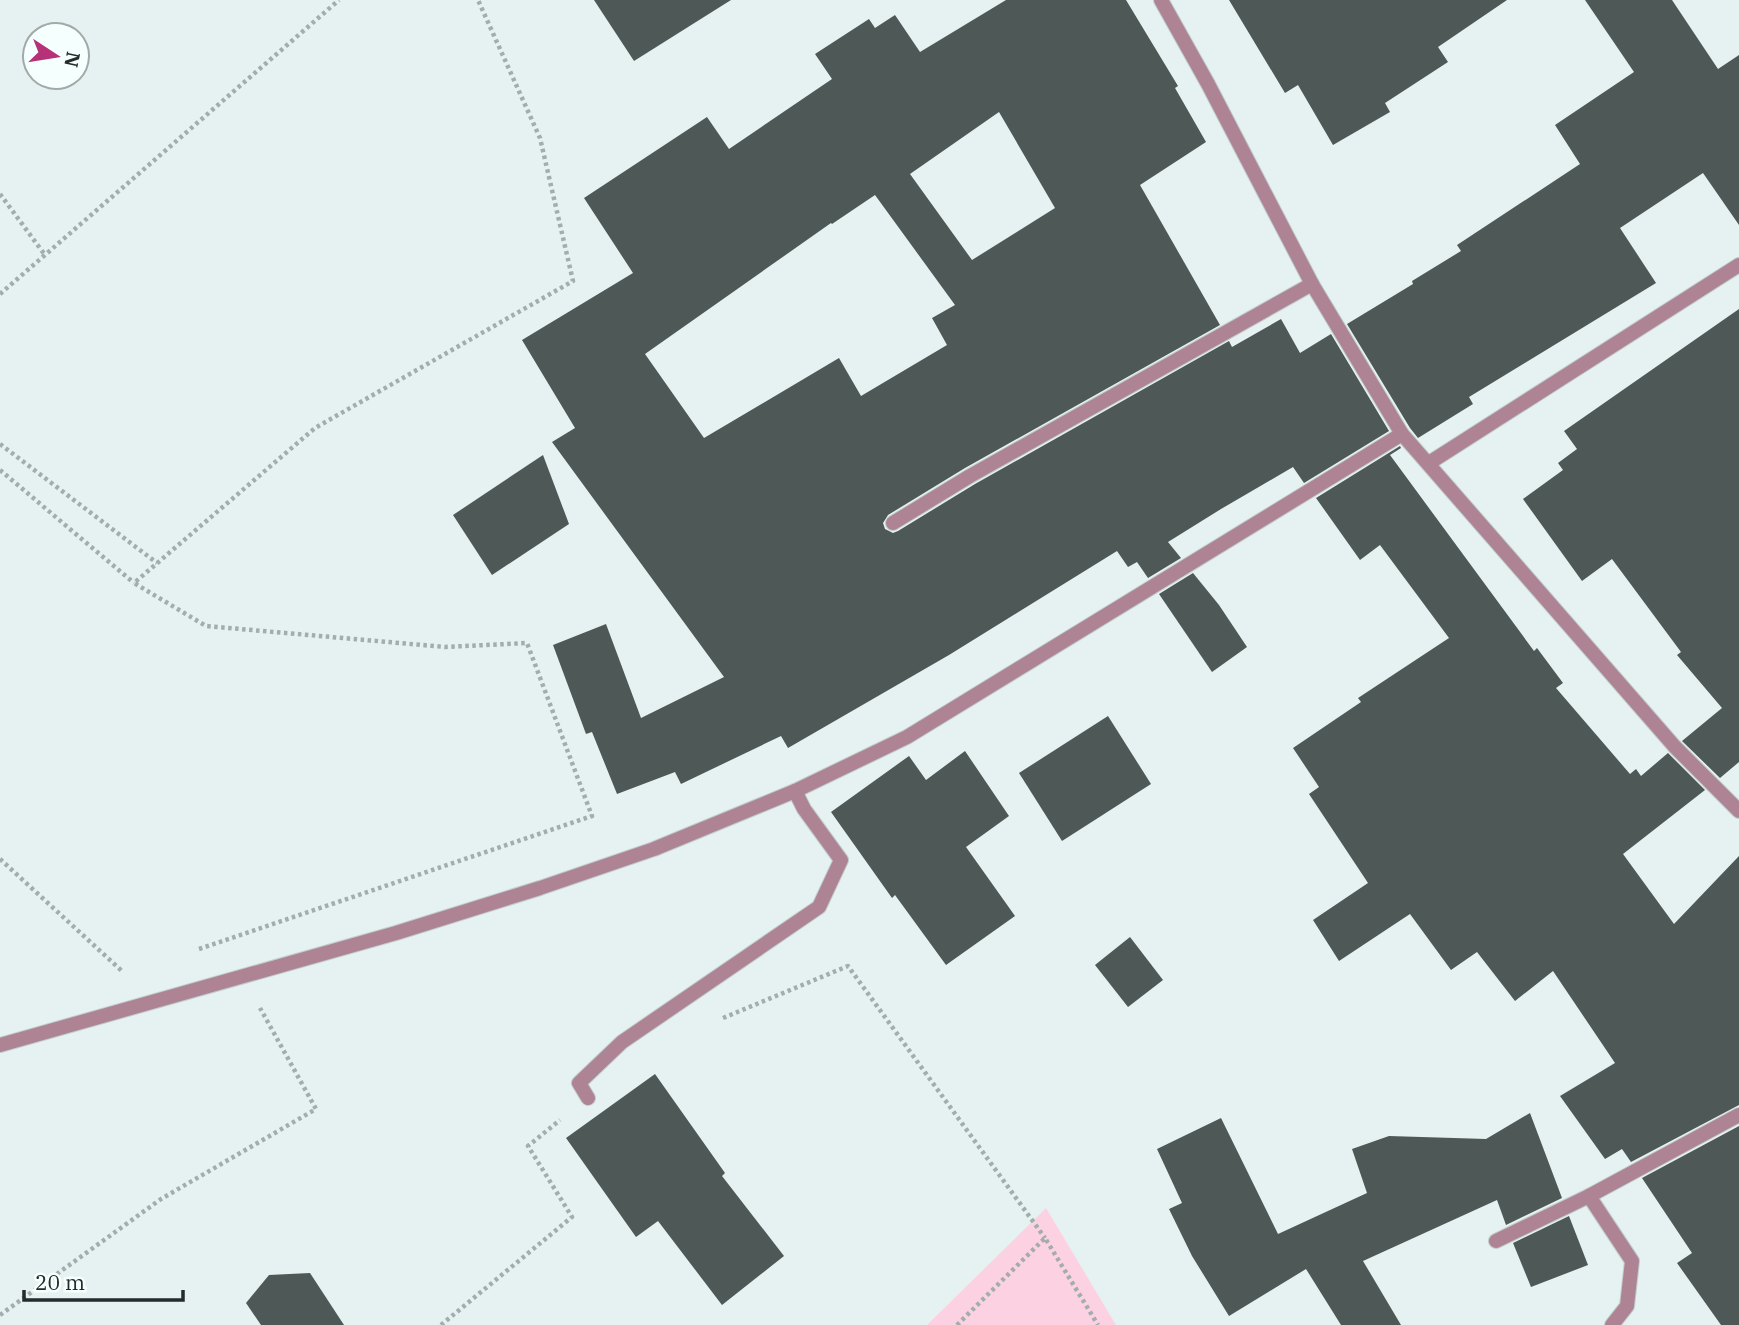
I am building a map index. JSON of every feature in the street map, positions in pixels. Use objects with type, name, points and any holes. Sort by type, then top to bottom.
[{"type":"street","points":[[1161,0],[1312,284],[1402,434],[1675,747],[1739,811]]},
{"type":"street","points":[[1429,463],[1739,265]]},
{"type":"street","points":[[893,523],[970,476],[1312,284]]},
{"type":"street","points":[[0,1045],[396,933],[540,888],[653,849],[795,790],[907,737],[1402,434]]},
{"type":"street","points":[[588,1098],[579,1083],[622,1042],[820,907],[841,860],[804,809],[795,790]]},
{"type":"street","points":[[1496,1241],[1589,1196],[1739,1115]]},
{"type":"street","points":[[1589,1196],[1632,1261],[1627,1306],[1612,1325]]},
{"type":"path","points":[[0,294],[339,0]]},
{"type":"path","points":[[134,583],[314,428],[573,281],[540,138],[478,0]]},
{"type":"path","points":[[0,194],[45,255]]},
{"type":"path","points":[[0,444],[157,563]]},
{"type":"path","points":[[0,470],[134,583],[206,626],[445,647],[527,643],[592,816],[190,952]]},
{"type":"path","points":[[0,859],[125,974],[112,978]]},
{"type":"path","points":[[720,1020],[848,966],[1045,1238],[1098,1325]]},
{"type":"path","points":[[0,1315],[162,1199],[316,1109],[242,975]]},
{"type":"path","points":[[441,1325],[572,1217],[528,1146],[588,1098]]},
{"type":"path","points":[[957,1325],[1045,1238]]},
{"type":"shaded area","points":[[1046,1208],[1116,1325],[927,1325]]},
{"type":"building","points":[[594,0],[731,0],[634,61]]},
{"type":"building","points":[[1006,0],[1126,0],[1178,86],[1175,88],[1206,142],[1140,185],[1220,325],[965,468],[888,515],[883,523],[885,529],[893,533],[898,531],[975,484],[1229,341],[1232,347],[1281,319],[1300,353],[1331,334],[1389,431],[1304,483],[1293,467],[1221,509],[1168,542],[1181,558],[1148,578],[1137,562],[1128,567],[1117,551],[949,655],[788,748],[781,736],[681,784],[675,772],[617,794],[592,732],[586,734],[553,645],[606,624],[641,718],[724,677],[552,442],[575,428],[522,340],[633,273],[584,198],[707,117],[729,149],[832,79],[815,54],[869,19],[875,28],[895,15],[920,52]],"holes":[[[999,112],[1055,208],[972,260],[910,174]],[[875,195],[955,305],[932,318],[947,345],[861,396],[839,358],[704,438],[645,354]]]},
{"type":"building","points":[[1229,0],[1507,0],[1438,47],[1448,62],[1385,103],[1390,112],[1333,145],[1298,85],[1285,93]]},
{"type":"building","points":[[1585,0],[1672,0],[1718,69],[1739,55],[1739,225],[1703,173],[1620,228],[1656,283],[1469,397],[1473,404],[1418,438],[1347,324],[1413,284],[1412,281],[1461,251],[1457,245],[1580,164],[1555,125],[1634,72]]},
{"type":"building","points":[[1739,309],[1739,762],[1720,778],[1682,741],[1722,708],[1677,655],[1681,652],[1612,559],[1582,581],[1523,499],[1563,470],[1558,463],[1577,449],[1564,431]]},
{"type":"building","points":[[1400,446],[1401,448],[1390,455],[1534,651],[1537,648],[1563,683],[1556,688],[1630,774],[1636,769],[1641,776],[1668,753],[1705,790],[1623,854],[1674,924],[1739,856],[1739,1105],[1631,1162],[1622,1149],[1605,1159],[1560,1096],[1615,1063],[1553,971],[1515,1001],[1477,952],[1451,970],[1410,914],[1339,961],[1313,920],[1368,883],[1309,794],[1319,787],[1293,748],[1361,702],[1358,698],[1449,638],[1380,545],[1360,560],[1316,498]]},
{"type":"building","points":[[543,455],[569,524],[492,575],[453,515]]},
{"type":"building","points":[[1193,573],[1219,605],[1247,647],[1212,672],[1159,594]]},
{"type":"building","points":[[1108,716],[1151,784],[1062,841],[1019,773]]},
{"type":"building","points":[[965,751],[1009,816],[966,847],[1015,916],[946,965],[895,895],[892,898],[831,812],[909,756],[926,780]]},
{"type":"building","points":[[1130,937],[1163,980],[1128,1007],[1095,965]]},
{"type":"building","points":[[655,1074],[725,1173],[722,1176],[784,1256],[722,1305],[658,1221],[636,1237],[566,1138]]},
{"type":"building","points":[[1530,1113],[1562,1198],[1506,1225],[1497,1200],[1363,1261],[1401,1325],[1341,1325],[1306,1269],[1229,1316],[1192,1256],[1169,1209],[1182,1203],[1157,1149],[1221,1118],[1278,1234],[1367,1193],[1352,1149],[1389,1136],[1486,1139]]},
{"type":"building","points":[[1739,1126],[1739,1325],[1721,1325],[1677,1263],[1692,1253],[1642,1178]]},
{"type":"building","points":[[1569,1216],[1588,1265],[1531,1287],[1513,1243]]},
{"type":"building","points":[[310,1273],[344,1325],[261,1325],[246,1303],[269,1275]]}]
